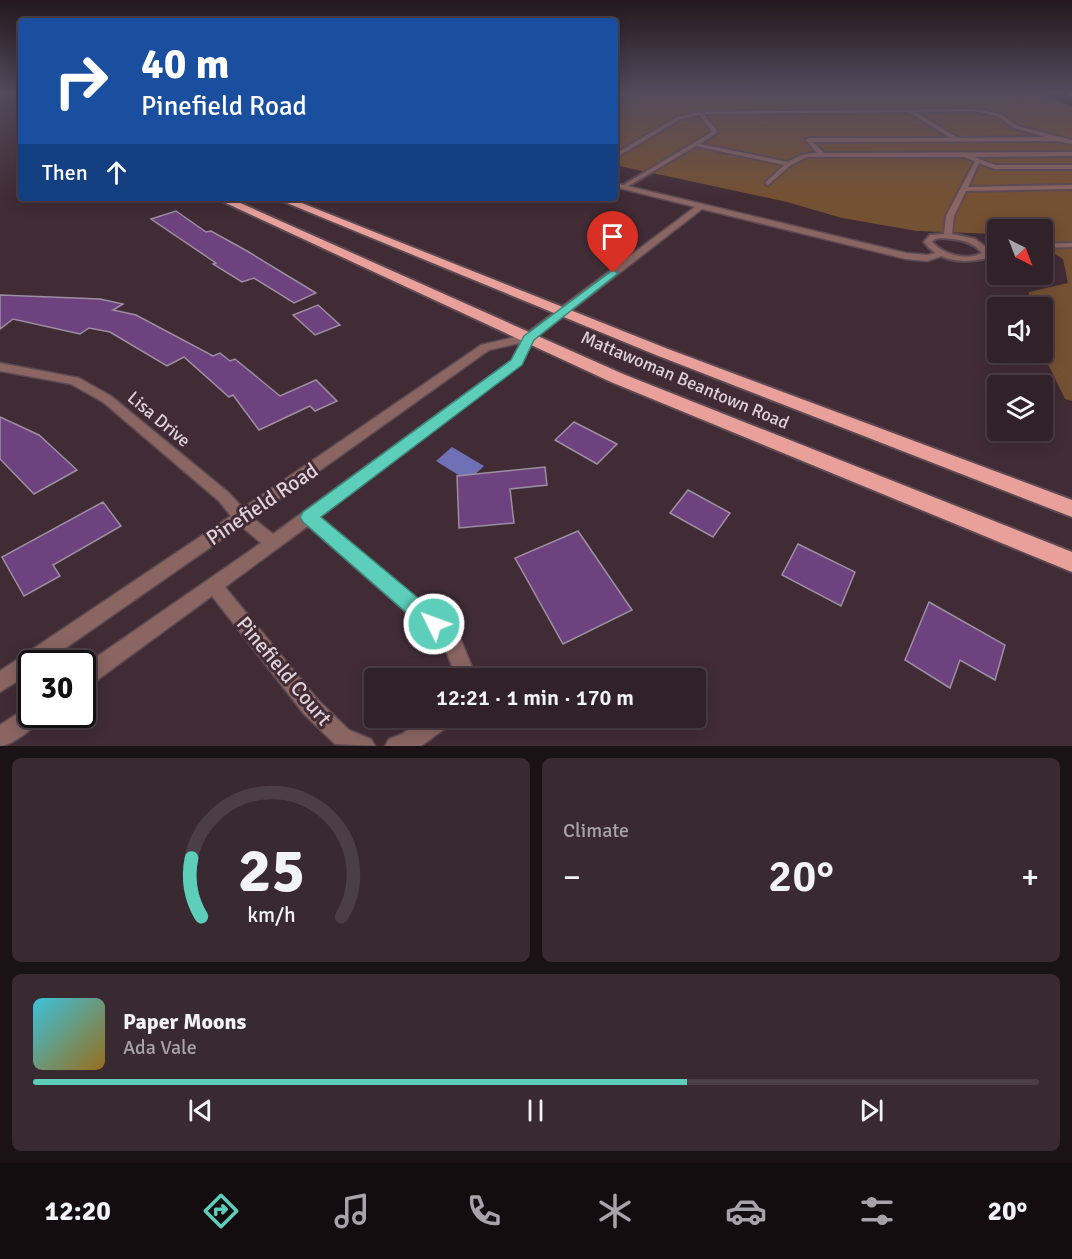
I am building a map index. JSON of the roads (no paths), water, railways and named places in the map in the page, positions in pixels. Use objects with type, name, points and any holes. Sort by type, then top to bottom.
[{"type":"highway","name":"Mattawoman Beantown Road","points":[[227,201],[639,387],[1072,562]]},
{"type":"highway","name":"Mattawoman Beantown Road","points":[[287,201],[773,395],[1072,509]]},
{"type":"street","points":[[619,185],[906,256],[927,258],[942,254]]},
{"type":"street","name":"Pinefield Road","points":[[0,682],[242,518],[485,347],[528,338],[701,206]]},
{"type":"street","name":"Pinefield Road","points":[[96,669],[309,517],[517,362],[528,338]]},
{"type":"street","name":"Lisa Drive","points":[[0,367],[75,381],[106,399],[224,497],[242,518],[271,542]]},
{"type":"street","points":[[309,517],[451,639],[463,668]]},
{"type":"street","name":"Pinefield Court","points":[[213,585],[311,707],[342,737],[364,746]]},
{"type":"street","points":[[0,738],[18,725]]},
{"type":"street","points":[[396,746],[406,744],[429,728]]},
{"type":"lane","points":[[618,154],[662,128]]},
{"type":"lane","points":[[619,185],[715,132],[712,128]]},
{"type":"lane","points":[[938,128],[957,139]]},
{"type":"lane","points":[[1019,128],[1072,142]]},
{"type":"lane","points":[[822,155],[808,140],[1056,139]]},
{"type":"lane","points":[[694,144],[789,164]]},
{"type":"lane","points":[[768,183],[800,157],[1072,154]]},
{"type":"lane","points":[[965,156],[977,162],[1002,168],[1070,168]]},
{"type":"lane","points":[[948,236],[950,216],[977,162]]},
{"type":"lane","points":[[963,189],[1072,187]]},
{"type":"lane","points":[[948,236],[974,242],[985,250],[984,256],[971,259],[942,254],[928,242],[933,237],[948,236]]},
{"type":"lane","points":[[1053,246],[1072,245]]}]
